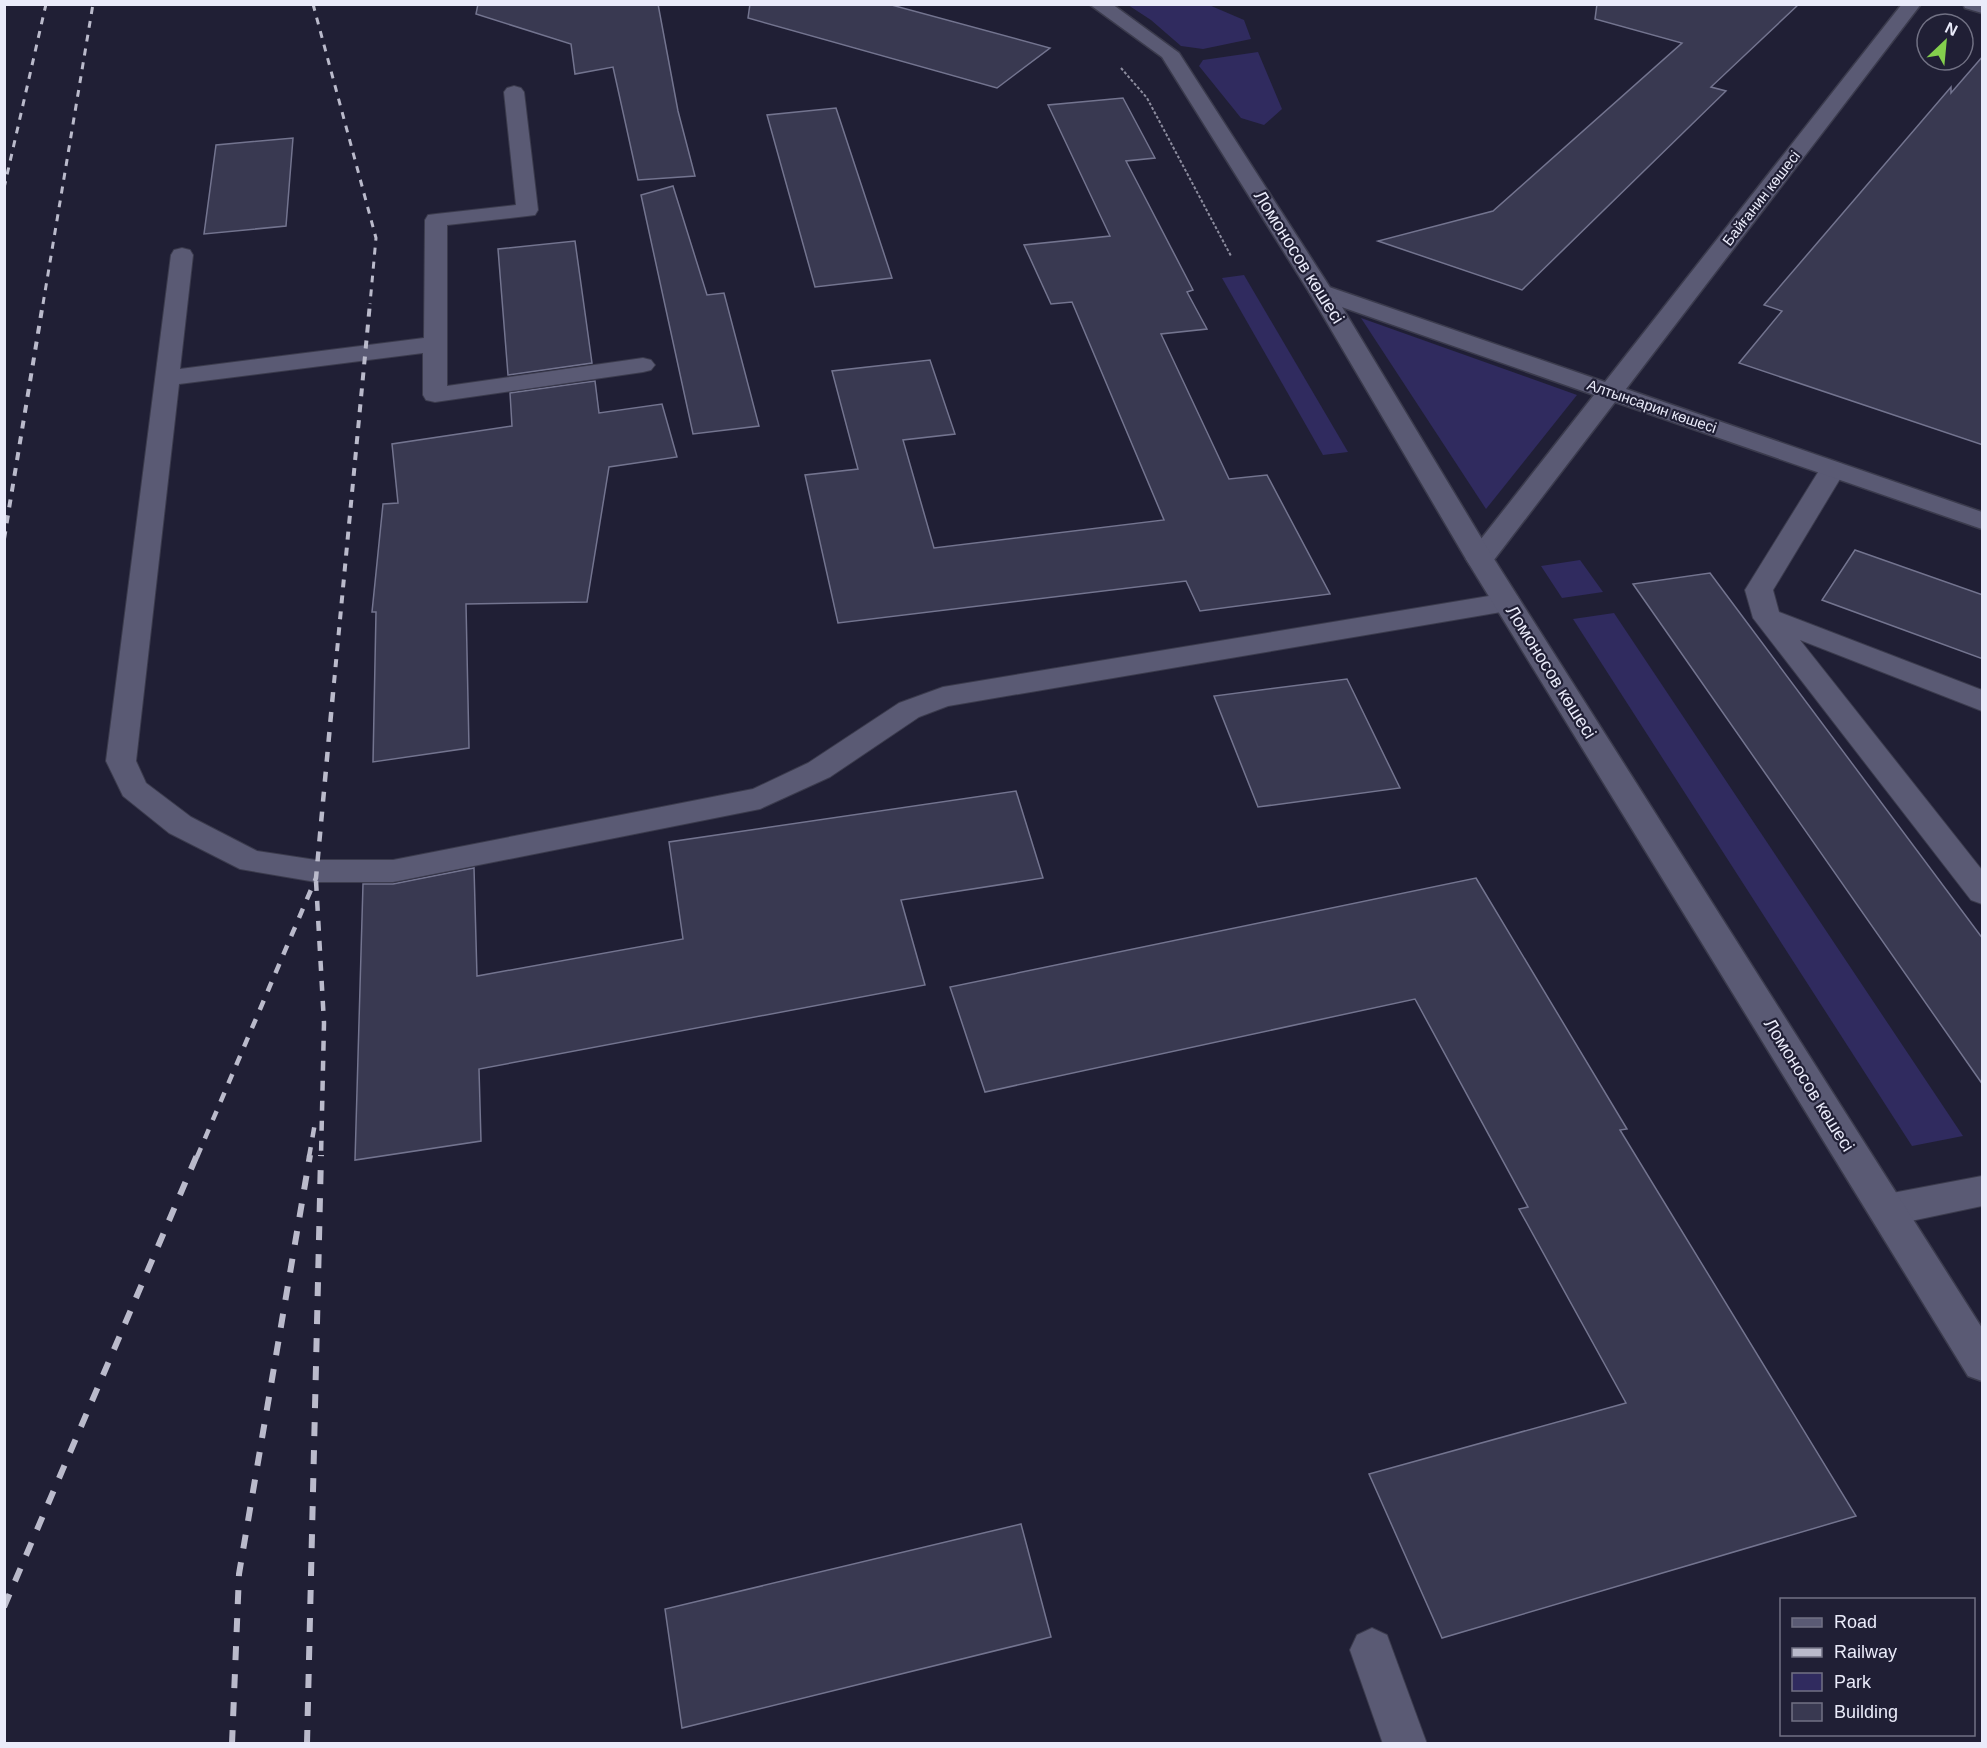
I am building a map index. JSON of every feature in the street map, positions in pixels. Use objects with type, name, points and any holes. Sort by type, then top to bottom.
[{"type":"street","name":"Ломоносов көшесі","points":[[1098,4],[1169,53],[1321,292],[1480,559],[1983,1363]]},
{"type":"street","name":"Байғанин көшесі","points":[[1480,559],[1912,4]]},
{"type":"street","points":[[1972,4],[1983,7]]},
{"type":"street","name":"Алтынсарин көшесі","points":[[1321,292],[1983,520]]},
{"type":"lane","points":[[514,92],[527,210],[436,219],[435,395],[643,365]]},
{"type":"lane","points":[[182,255],[121,761],[134,789],[180,825],[251,861],[316,871],[393,871],[760,798],[819,771],[909,710],[943,697],[1507,602]]},
{"type":"lane","points":[[168,378],[435,344]]},
{"type":"lane","points":[[1833,469],[1759,590],[1767,618],[1983,892]]},
{"type":"lane","points":[[1767,618],[1983,701]]},
{"type":"lane","points":[[1887,1210],[1983,1191]]},
{"type":"lane","points":[[1372,1650],[1405,1743]]},
{"type":"path","points":[[1118,65],[1147,98],[1231,256]]},
{"type":"green space","points":[[1128,5],[1209,5],[1244,20],[1251,39],[1203,49],[1181,46],[1151,20]]},
{"type":"green space","points":[[1258,52],[1282,109],[1264,125],[1241,118],[1199,66],[1203,60]]},
{"type":"green space","points":[[1244,275],[1348,452],[1323,455],[1222,278]]},
{"type":"green space","points":[[1361,318],[1577,395],[1486,509]]},
{"type":"green space","points":[[1580,560],[1603,592],[1562,598],[1541,566]]},
{"type":"green space","points":[[1614,613],[1963,1136],[1912,1146],[1573,619]]},
{"type":"building","points":[[478,4],[658,4],[678,111],[695,176],[638,180],[613,67],[575,74],[571,44],[476,14]]},
{"type":"building","points":[[750,4],[888,4],[1050,48],[997,88],[748,18]]},
{"type":"building","points":[[1597,4],[1799,4],[1711,87],[1726,91],[1522,290],[1378,241],[1493,211],[1682,43],[1595,19]]},
{"type":"building","points":[[1983,56],[1983,445],[1739,363],[1782,311],[1764,305],[1951,87],[1951,93],[1969,72],[1975,72],[1975,65]]},
{"type":"building","points":[[1123,98],[1155,158],[1126,161],[1193,290],[1187,292],[1207,329],[1161,334],[1229,479],[1267,475],[1330,594],[1200,611],[1186,581],[838,623],[805,475],[858,469],[832,371],[930,360],[955,434],[903,440],[934,548],[1164,520],[1072,302],[1051,304],[1024,245],[1110,236],[1048,105]]},
{"type":"building","points":[[836,108],[892,278],[815,287],[767,115]]},
{"type":"building","points":[[293,138],[286,226],[204,234],[216,145]]},
{"type":"building","points":[[673,186],[707,295],[724,293],[759,426],[693,434],[641,195]]},
{"type":"building","points":[[575,241],[592,363],[508,375],[498,249]]},
{"type":"building","points":[[595,381],[599,413],[662,404],[677,457],[609,467],[587,602],[466,604],[469,748],[373,762],[376,612],[372,612],[383,504],[398,503],[392,444],[512,426],[510,393]]},
{"type":"building","points":[[1855,550],[1983,595],[1983,659],[1822,600]]},
{"type":"building","points":[[1710,573],[1983,939],[1983,1085],[1633,584]]},
{"type":"building","points":[[1347,679],[1400,788],[1258,807],[1214,696]]},
{"type":"building","points":[[1016,791],[1043,878],[901,900],[925,985],[479,1069],[481,1141],[355,1160],[363,884],[393,884],[474,868],[477,976],[683,939],[669,842]]},
{"type":"building","points":[[1476,878],[1627,1129],[1620,1130],[1856,1516],[1442,1638],[1369,1474],[1626,1403],[1519,1209],[1528,1207],[1415,999],[985,1092],[950,987]]},
{"type":"building","points":[[1021,1524],[1051,1637],[682,1728],[665,1609]]},
{"type":"railway","points":[[4,188],[46,4]]},
{"type":"railway","points":[[43,304],[93,4]]},
{"type":"railway","points":[[313,4],[376,238],[370,304]]},
{"type":"railway","points":[[4,539],[43,303]]},
{"type":"railway","points":[[334,683],[370,303]]},
{"type":"railway","points":[[197,1157],[316,878],[334,682]]},
{"type":"railway","points":[[316,881],[324,1023],[321,1157]]},
{"type":"railway","points":[[309,1157],[315,1123]]},
{"type":"railway","points":[[4,1607],[197,1155]]},
{"type":"railway","points":[[232,1744],[239,1574],[310,1155]]},
{"type":"railway","points":[[307,1744],[321,1155]]}]
